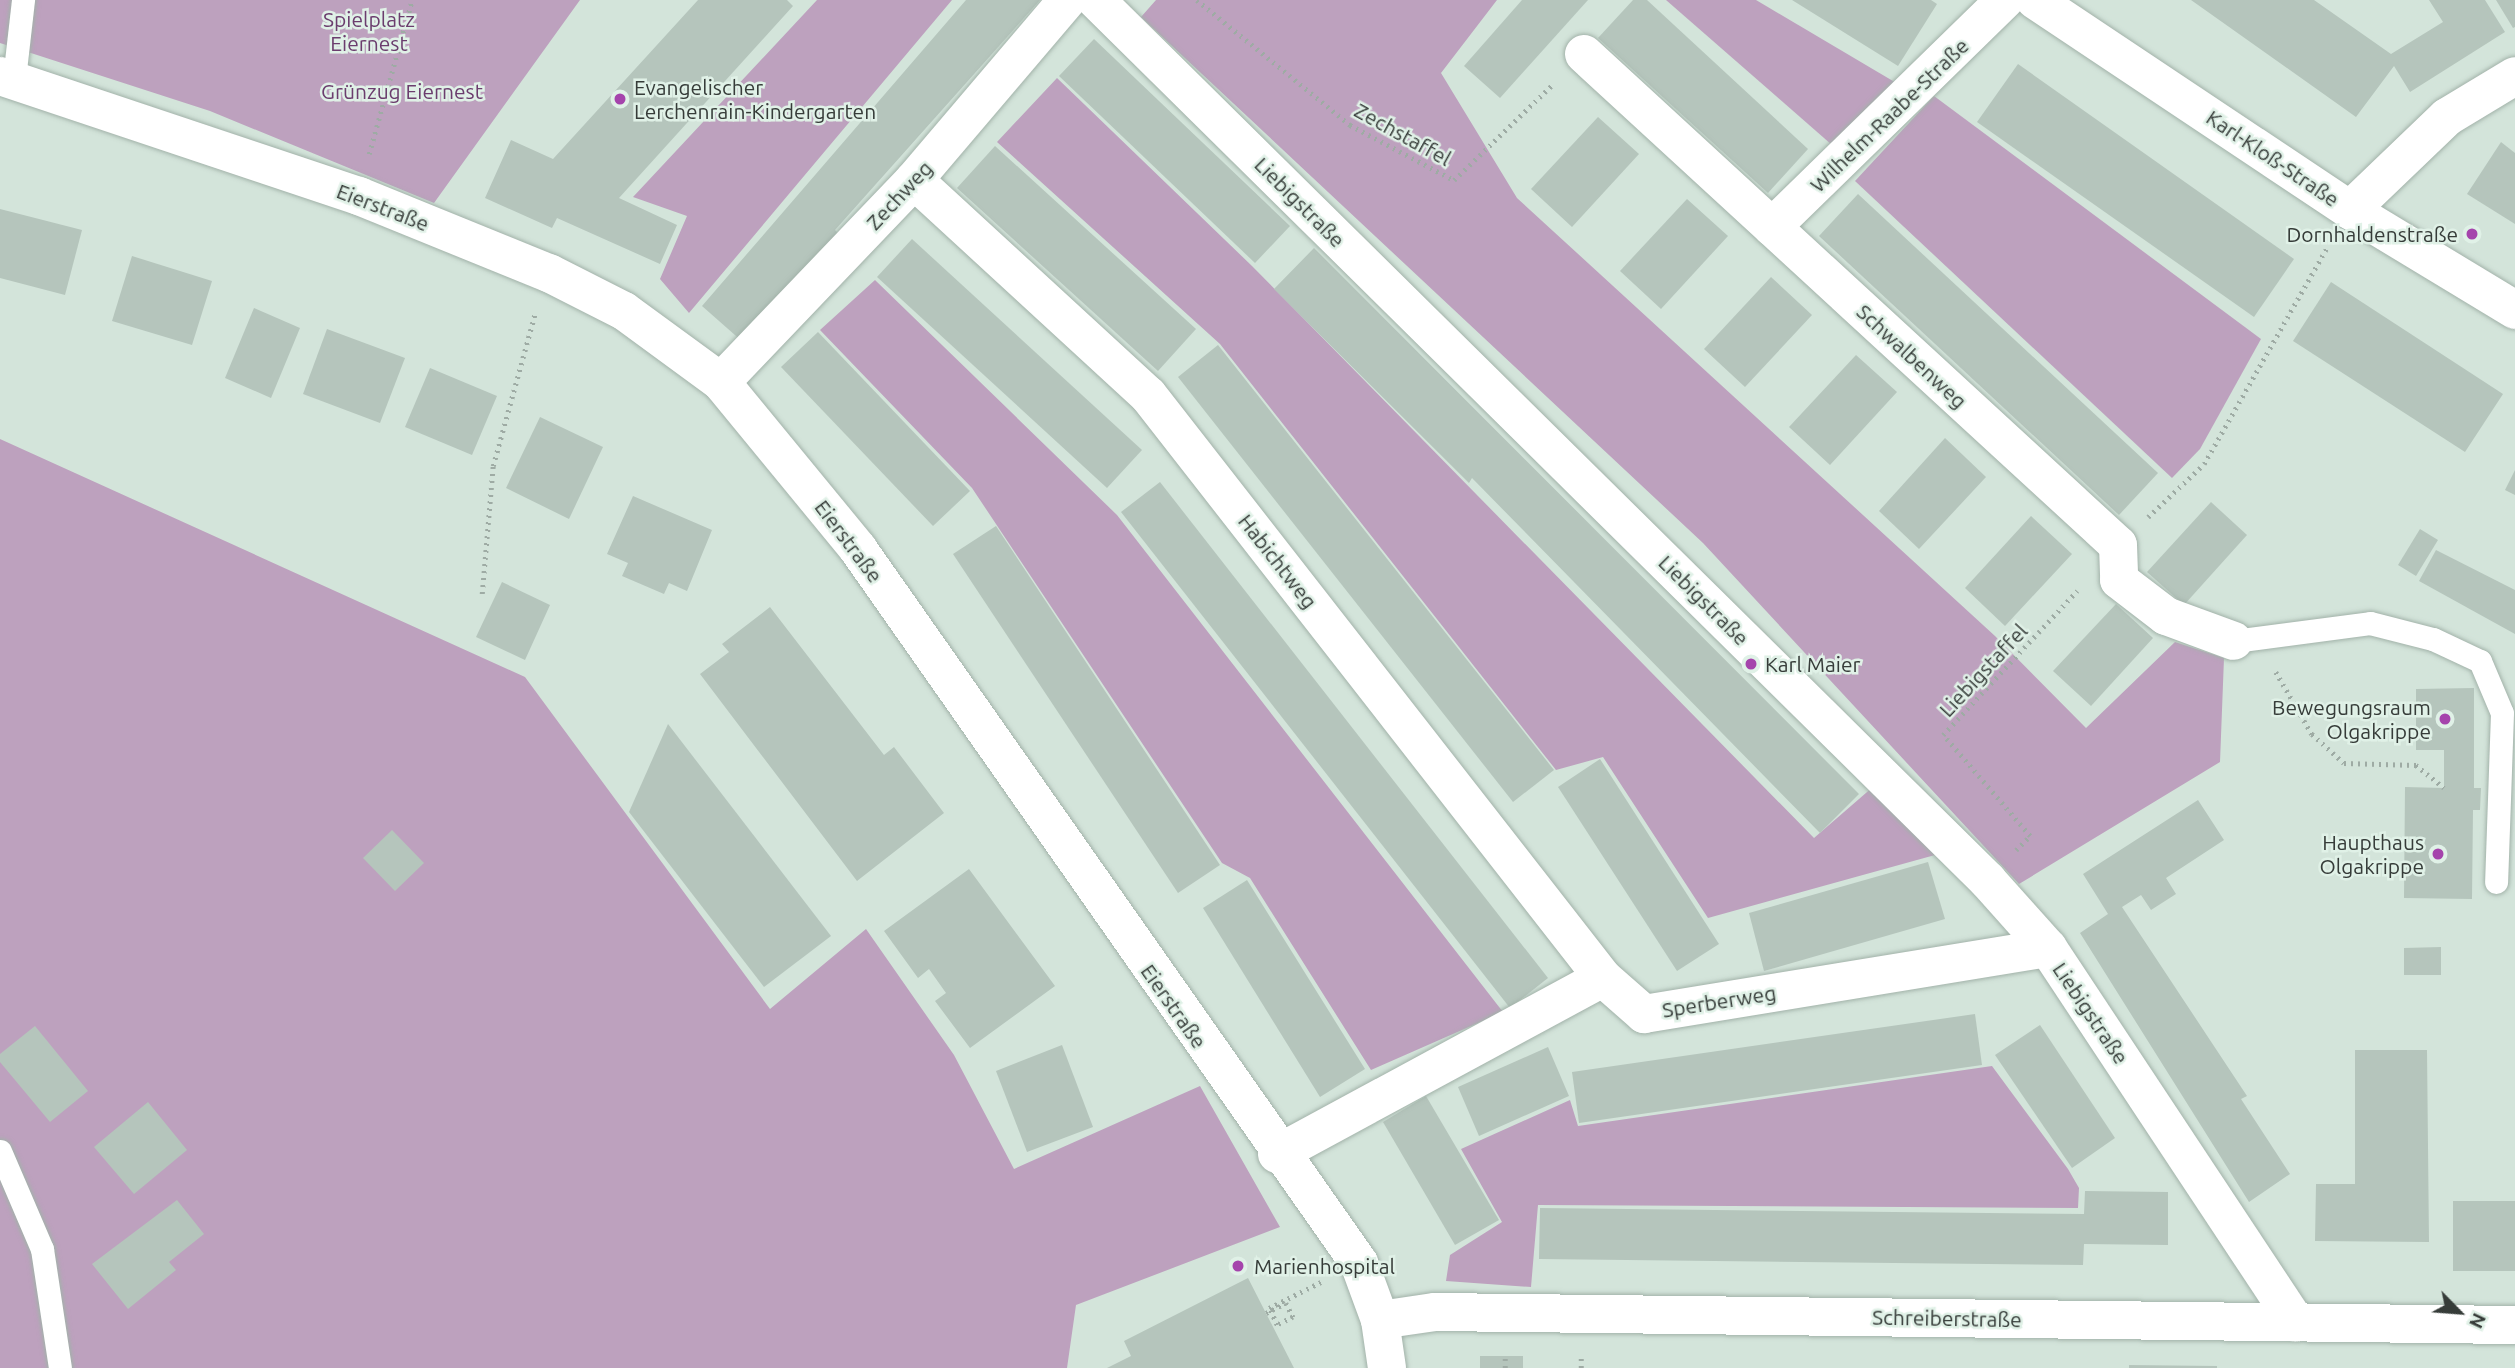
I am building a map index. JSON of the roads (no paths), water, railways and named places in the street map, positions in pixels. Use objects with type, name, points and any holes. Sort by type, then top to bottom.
[{"type":"street","name":"Zechweg","points":[[722,382],[914,180],[1068,0]]},
{"type":"street","name":"Liebigstraße","points":[[1096,0],[1988,881],[2048,948],[2295,1322]]},
{"type":"street","name":"Wilhelm-Raabe-Straße","points":[[1772,227],[2005,0]]},
{"type":"street","name":"Karl-Kloß-Straße","points":[[2035,0],[2350,210],[2515,310]]},
{"type":"street","name":"Schwalbenweg","points":[[1584,54],[2118,545],[2119,580],[2166,615],[2234,641]]},
{"type":"street","points":[[2350,210],[2447,117],[2515,76]]},
{"type":"street","name":"Eierstraße","points":[[7,78],[359,196],[549,273],[624,311],[722,382],[858,549],[1277,1154],[1359,1263],[1380,1320],[1387,1368]]},
{"type":"street","name":"Habichtweg","points":[[914,180],[1148,395],[1603,978]]},
{"type":"street","name":"Sperberweg","points":[[1603,978],[1644,1014],[2048,948]]},
{"type":"street","points":[[1277,1154],[1603,978]]},
{"type":"street","name":"Schreiberstraße","points":[[1380,1320],[1447,1312],[2515,1325]]},
{"type":"lane","points":[[7,78],[23,0]]},
{"type":"lane","points":[[2234,641],[2370,623],[2433,639],[2480,661],[2502,713],[2496,882]]},
{"type":"lane","points":[[0,1151],[42,1249],[60,1368]]},
{"type":"place","name":"Evangelischer Lerchenrain-Kindergarten","points":[[620,99]]},
{"type":"place","name":"Dornhaldenstraße","points":[[2472,234]]},
{"type":"place","name":"Karl Maier","points":[[1751,664]]},
{"type":"place","name":"Bewegungsraum Olgakrippe","points":[[2445,719]]},
{"type":"place","name":"Haupthaus Olgakrippe","points":[[2438,854]]},
{"type":"place","name":"Marienhospital","points":[[1238,1266]]},
{"type":"park label","name":"Spielplatz Eiernest","points":[[369,31]]},
{"type":"park label","name":"Grünzug Eiernest","points":[[402,91]]}]
